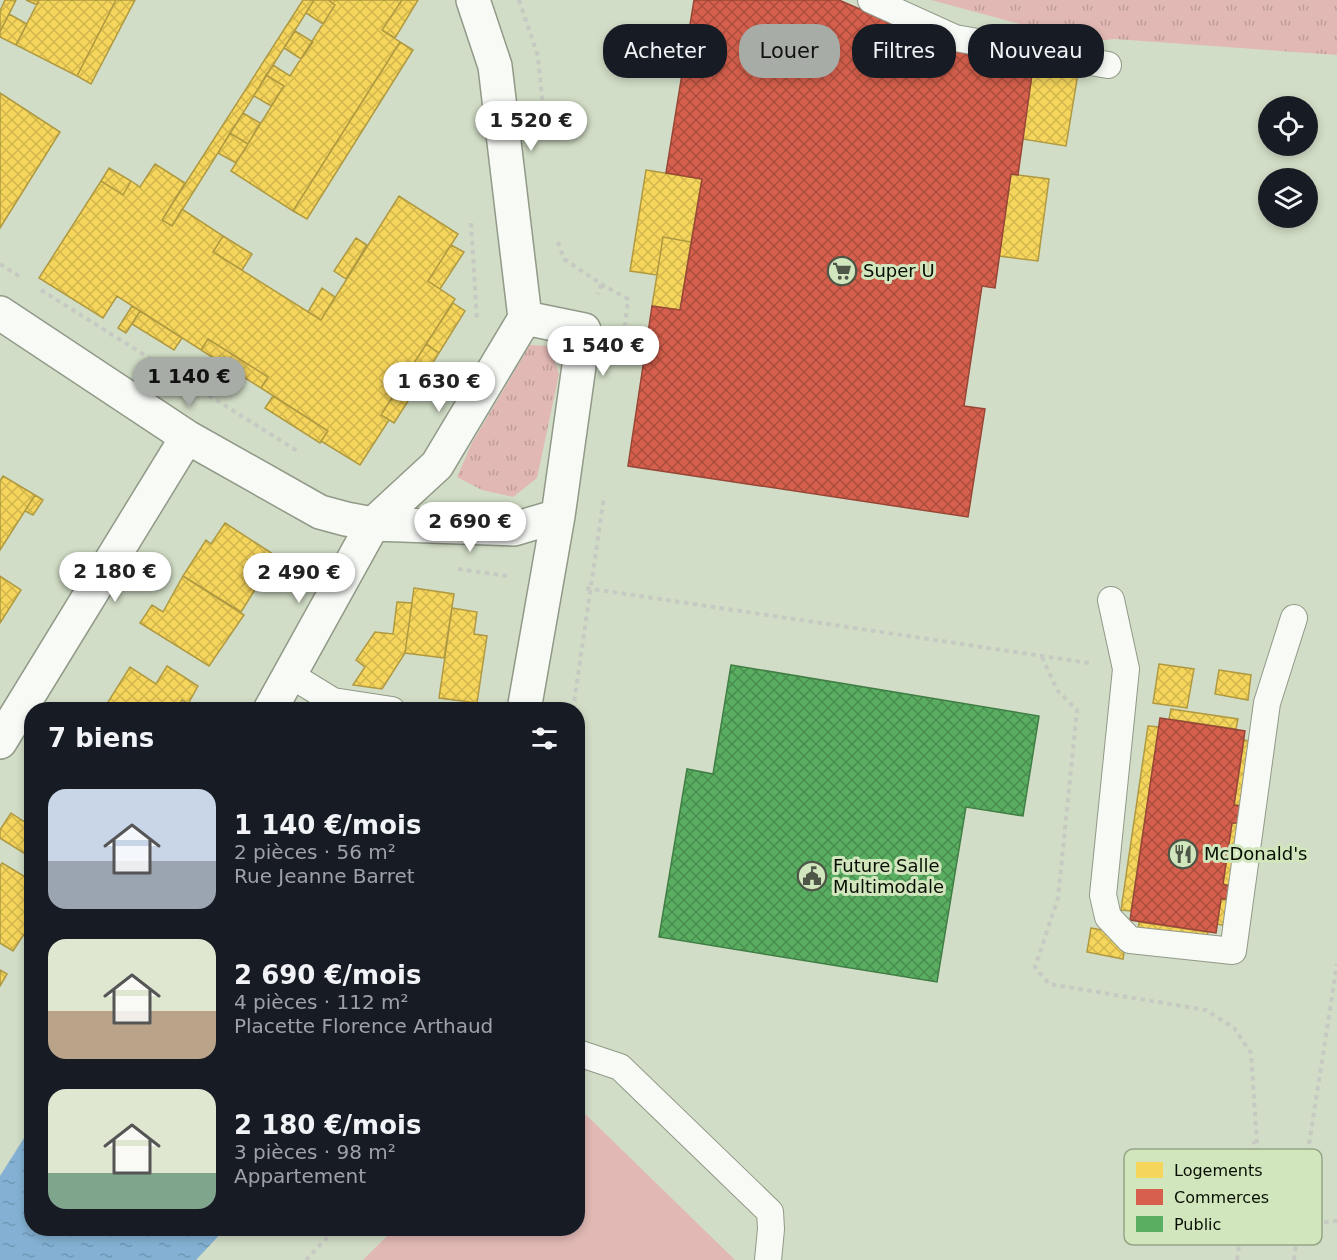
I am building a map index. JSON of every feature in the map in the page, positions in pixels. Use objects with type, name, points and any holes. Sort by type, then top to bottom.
[{"type":"street","points":[[274,702],[373,524],[437,465],[525,318],[495,66],[473,0]]},
{"type":"street","points":[[0,313],[187,437],[320,512],[373,524],[514,530],[558,516]]},
{"type":"street","points":[[525,318],[584,330],[558,516],[525,702]]},
{"type":"street","points":[[25,702],[187,437]]},
{"type":"street","points":[[0,742],[24,703]]},
{"type":"lane","points":[[872,0],[955,38],[1108,66]]},
{"type":"lane","points":[[1111,600],[1126,669],[1103,895],[1108,917],[1130,940],[1233,951],[1267,703],[1294,618]]},
{"type":"lane","points":[[289,674],[333,700],[345,702]]},
{"type":"lane","points":[[585,1055],[620,1067],[770,1212],[768,1260]]},
{"type":"path","points":[[519,0],[538,56],[544,124]]},
{"type":"path","points":[[470,212],[478,327]]},
{"type":"path","points":[[557,240],[564,259],[602,284],[584,330]]},
{"type":"path","points":[[0,264],[30,282]]},
{"type":"path","points":[[40,289],[309,458]]},
{"type":"path","points":[[456,569],[1126,669]]},
{"type":"path","points":[[1309,1149],[1337,964]]},
{"type":"path","points":[[1253,1149],[1255,1134]]},
{"type":"path","points":[[306,1260],[328,1236]]},
{"type":"path","points":[[1238,1260],[1240,1245]]},
{"type":"path","points":[[1294,1260],[1296,1245]]},
{"type":"green space","points":[[931,0],[1337,0],[1337,55],[1115,39],[1104,40],[1104,24],[1020,24]]},
{"type":"green space","points":[[530,345],[549,346],[559,374],[537,478],[513,497],[482,490],[457,477],[472,443]]},
{"type":"green space","points":[[585,1114],[735,1260],[363,1260],[387,1236],[585,1236]]},
{"type":"water","points":[[24,1138],[24,1236],[218,1236],[196,1260],[0,1260],[0,1176]]},
{"type":"building: Logements","points":[[5,0],[16,0],[0,32],[0,11]]},
{"type":"building: Logements","points":[[26,0],[39,0],[37,5]]},
{"type":"building: Logements","points":[[39,0],[116,0],[77,76],[16,45]]},
{"type":"building: Logements","points":[[116,0],[135,0],[91,84],[77,76]]},
{"type":"building: Logements","points":[[303,0],[314,0],[172,226],[162,220]]},
{"type":"building: Logements","points":[[314,0],[328,0],[335,5],[323,24],[306,13]]},
{"type":"building: Logements","points":[[328,0],[402,0],[382,30],[400,42],[293,211],[231,171],[284,86],[266,75],[273,65],[290,76],[335,5]]},
{"type":"building: Logements","points":[[402,0],[418,0],[395,38],[382,30]]},
{"type":"building: Logements","points":[[9,14],[27,24],[16,45],[0,37],[0,32]]},
{"type":"building: Logements","points":[[295,31],[313,42],[301,59],[284,48]]},
{"type":"building: Logements","points":[[400,42],[413,50],[307,219],[293,211]]},
{"type":"building: Logements","points":[[266,75],[284,86],[271,106],[254,96]]},
{"type":"building: Logements","points":[[1031,78],[1077,78],[1066,146],[1022,139]]},
{"type":"building: Logements","points":[[0,93],[60,132],[0,228]]},
{"type":"building: Logements","points":[[243,113],[260,123],[248,144],[230,133]]},
{"type":"building: Logements","points":[[230,133],[248,144],[236,163],[218,153]]},
{"type":"building: Logements","points":[[155,164],[185,183],[162,220],[172,226],[182,209],[223,236],[213,252],[321,320],[399,196],[458,234],[428,281],[455,299],[381,415],[389,420],[360,465],[321,441],[328,431],[261,388],[268,377],[208,339],[201,350],[117,296],[103,318],[39,278],[101,181],[123,195],[131,181],[140,187]]},
{"type":"building: Logements","points":[[109,168],[131,181],[123,195],[101,181]]},
{"type":"building: Logements","points":[[646,170],[702,179],[691,242],[663,237],[657,275],[630,271]]},
{"type":"building: Logements","points":[[1011,174],[1049,179],[1038,261],[999,256]]},
{"type":"building: Logements","points":[[223,236],[252,254],[242,270],[213,252]]},
{"type":"building: Logements","points":[[663,237],[691,242],[680,310],[652,306]]},
{"type":"building: Logements","points":[[356,238],[367,245],[346,279],[334,271]]},
{"type":"building: Logements","points":[[451,245],[464,252],[440,289],[428,281]]},
{"type":"building: Logements","points":[[322,288],[335,297],[321,320],[308,312]]},
{"type":"building: Logements","points":[[453,303],[465,311],[439,353],[426,344]]},
{"type":"building: Logements","points":[[132,306],[140,311],[126,333],[118,328]]},
{"type":"building: Logements","points":[[140,311],[182,338],[174,350],[132,324]]},
{"type":"building: Logements","points":[[208,339],[268,377],[261,388],[201,350]]},
{"type":"building: Logements","points":[[426,344],[439,353],[394,423],[381,415]]},
{"type":"building: Logements","points":[[273,396],[328,431],[320,443],[265,408]]},
{"type":"building: Logements","points":[[3,476],[35,495],[0,550],[0,481]]},
{"type":"building: Logements","points":[[35,495],[43,500],[33,515],[25,511]]},
{"type":"building: Logements","points":[[225,523],[276,556],[241,612],[183,576],[206,540],[211,544]]},
{"type":"building: Logements","points":[[0,576],[21,590],[0,623]]},
{"type":"building: Logements","points":[[183,576],[244,615],[209,666],[140,623],[152,605],[163,612]]},
{"type":"building: Logements","points":[[414,588],[454,594],[444,658],[405,653]]},
{"type":"building: Logements","points":[[397,602],[412,603],[405,653],[382,689],[353,685],[365,667],[356,660],[375,632],[393,634]]},
{"type":"building: Logements","points":[[452,608],[477,612],[474,634],[487,636],[477,702],[439,698]]},
{"type":"building: Logements","points":[[1159,664],[1194,669],[1187,708],[1153,703]]},
{"type":"building: Logements","points":[[167,666],[198,686],[189,702],[182,700],[181,702],[108,702],[130,667],[156,684]]},
{"type":"building: Logements","points":[[1219,670],[1251,675],[1248,700],[1215,694]]},
{"type":"building: Logements","points":[[1171,709],[1238,719],[1236,729],[1169,719]]},
{"type":"building: Logements","points":[[1148,726],[1159,727],[1131,911],[1121,910]]},
{"type":"building: Logements","points":[[1244,740],[1255,742],[1227,926],[1217,924],[1221,899],[1227,899],[1229,886],[1223,884],[1232,823],[1238,823],[1241,806],[1234,805]]},
{"type":"building: Logements","points":[[11,813],[24,822],[24,853],[0,838],[0,830]]},
{"type":"building: Logements","points":[[2,863],[24,876],[24,934],[13,951],[0,943],[0,866]]},
{"type":"building: Logements","points":[[1139,922],[1208,932],[1206,942],[1138,932]]},
{"type":"building: Logements","points":[[1091,928],[1102,930],[1125,946],[1123,959],[1087,952]]},
{"type":"building: Logements","points":[[0,970],[7,974],[0,986]]},
{"type":"building: Commerces","name":"Super U","points":[[694,0],[839,0],[894,24],[852,24],[852,78],[956,78],[956,47],[968,49],[968,78],[1031,78],[1018,175],[1011,174],[995,288],[982,286],[964,406],[985,409],[968,517],[628,466],[652,306],[680,310],[702,179],[666,173],[681,78],[727,78],[727,24],[690,24]]},
{"type":"building: Commerces","name":"McDonald's","points":[[1160,718],[1245,731],[1234,805],[1241,806],[1238,823],[1232,823],[1223,884],[1229,886],[1227,899],[1221,899],[1216,933],[1130,920]]},
{"type":"building: Public","name":"Future Salle Multimodale","points":[[731,665],[1039,716],[1023,816],[966,807],[937,982],[659,937],[687,769],[713,774]]},
{"type":"place","name":"Super U","points":[[842,271]]},
{"type":"place","name":"McDonald's","points":[[1183,854]]},
{"type":"place","name":"Future Salle Multimodale","points":[[812,876]]}]
